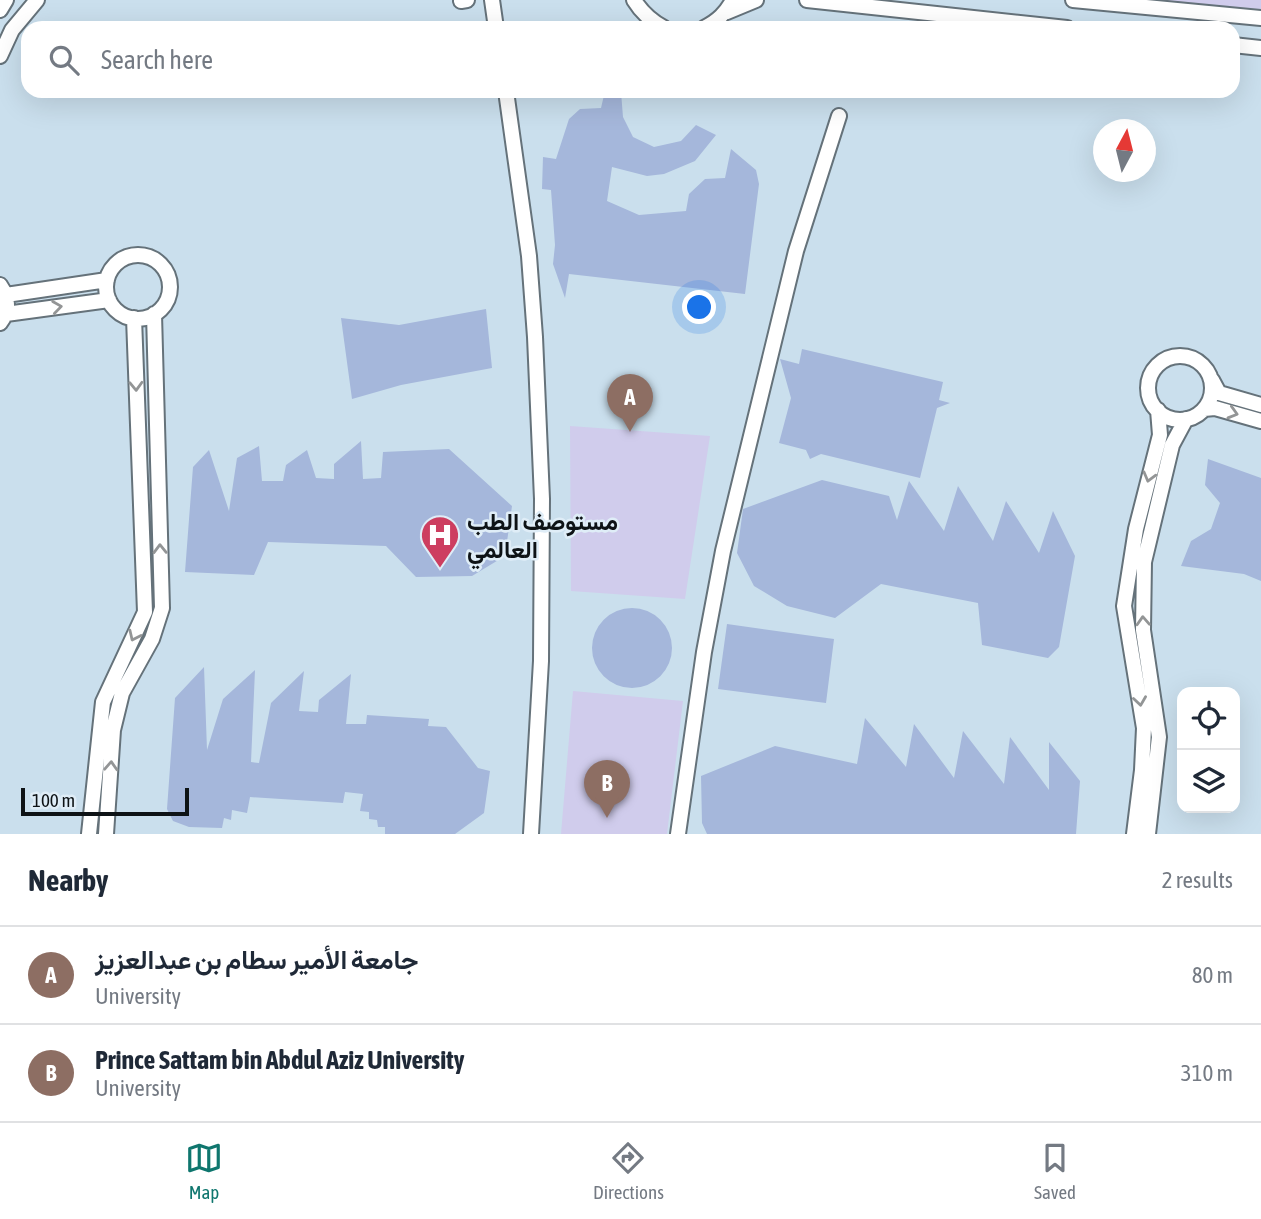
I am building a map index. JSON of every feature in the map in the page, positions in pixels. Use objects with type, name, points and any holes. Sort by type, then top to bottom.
[{"type":"street","points":[[0,9],[6,0]]},
{"type":"street","points":[[0,56],[12,30],[37,0]]},
{"type":"street","points":[[461,1],[467,0]]},
{"type":"street","points":[[492,0],[495,21]]},
{"type":"street","points":[[634,0],[652,21]]},
{"type":"street","points":[[717,21],[730,6],[755,0]]},
{"type":"street","points":[[807,0],[915,6],[1019,21]]},
{"type":"street","points":[[1073,0],[1261,18]]},
{"type":"street","points":[[1240,46],[1261,48]]},
{"type":"street","points":[[507,98],[529,256],[542,499],[541,661],[531,834]]},
{"type":"street","points":[[678,834],[704,652],[723,551],[796,251],[839,116]]},
{"type":"street","points":[[136,255],[156,261],[164,268],[170,288],[163,307],[155,314],[134,318],[115,309],[106,290],[107,280],[111,270],[126,257],[136,255]]},
{"type":"street","points":[[107,280],[3,290],[3,319],[109,300]]},
{"type":"street","points":[[106,834],[113,730],[122,692],[152,639],[162,608],[155,314]]},
{"type":"street","points":[[89,834],[103,702],[145,612],[134,318]]},
{"type":"street","points":[[1186,419],[1166,416],[1158,411],[1152,402],[1149,381],[1160,363],[1169,358],[1191,357],[1208,370],[1219,393],[1261,405]]},
{"type":"street","points":[[1204,409],[1213,391],[1212,380]]},
{"type":"street","points":[[1148,834],[1159,737],[1143,630],[1144,562],[1172,445],[1186,419],[1204,409],[1215,408],[1261,421]]},
{"type":"street","points":[[1134,834],[1144,728],[1124,606],[1136,528],[1160,435],[1158,411]]},
{"type":"shaded area","points":[[0,0],[1261,0],[1261,834],[0,834]]},
{"type":"shaded area","points":[[1154,0],[1261,0],[1261,10]]},
{"type":"shaded area","points":[[570,426],[710,436],[685,599],[571,591]]},
{"type":"shaded area","points":[[573,691],[683,701],[667,834],[561,834]]},
{"type":"building","points":[[603,98],[621,98],[623,117],[633,137],[654,147],[681,141],[696,125],[716,135],[695,161],[664,174],[647,176],[612,167],[607,201],[639,215],[686,211],[689,194],[705,179],[725,178],[731,149],[756,170],[759,184],[745,294],[569,274],[565,298],[553,264],[555,245],[551,190],[542,189],[543,157],[556,159],[569,119],[580,109],[601,108]]},
{"type":"building","points":[[486,309],[492,368],[401,385],[352,399],[341,318],[399,325]]},
{"type":"building","points":[[802,349],[943,382],[939,400],[950,403],[937,408],[920,478],[821,454],[810,459],[806,450],[779,443],[791,398],[780,359],[799,364]]},
{"type":"building","points":[[361,441],[363,479],[381,478],[383,452],[449,449],[512,506],[505,556],[472,576],[416,577],[386,546],[268,542],[254,575],[185,572],[193,467],[209,450],[229,511],[237,458],[259,446],[262,481],[283,481],[286,465],[307,450],[316,478],[334,479],[334,464]]},
{"type":"building","points":[[1208,459],[1261,478],[1261,581],[1244,574],[1181,566],[1191,541],[1211,529],[1220,503],[1205,485]]},
{"type":"building","points":[[822,480],[889,496],[897,520],[909,481],[944,531],[958,486],[993,541],[1006,501],[1039,553],[1053,511],[1075,556],[1059,647],[1048,658],[982,645],[978,603],[881,584],[835,618],[787,606],[754,586],[737,553],[743,509]]},
{"type":"building","points":[[624,608],[640,608],[661,619],[672,640],[672,656],[661,677],[640,688],[624,688],[610,682],[598,670],[592,656],[592,640],[598,626],[610,614]]},
{"type":"building","points":[[727,624],[834,639],[826,703],[718,689]]},
{"type":"building","points":[[204,667],[207,750],[223,699],[255,670],[251,762],[259,763],[271,703],[304,671],[299,711],[318,712],[319,700],[351,674],[346,724],[366,724],[367,715],[429,719],[428,726],[446,727],[478,768],[490,771],[484,813],[455,834],[385,834],[385,827],[378,827],[377,820],[369,819],[369,812],[360,811],[363,794],[345,792],[343,803],[250,797],[247,813],[232,810],[231,820],[224,818],[222,828],[189,827],[173,821],[167,809],[175,698]]},
{"type":"building","points":[[865,718],[906,767],[914,724],[954,778],[963,731],[1004,784],[1010,737],[1049,790],[1049,742],[1080,781],[1076,834],[707,834],[702,823],[701,776],[775,746],[857,764]]},
{"type":"place","name":"جامعة الأمير سطام بن عبدالعزيز","points":[[630,432]]},
{"type":"place","name":"مستوصف الطب العالمي","points":[[440,569]]},
{"type":"place","name":"Prince Sattam bin Abdul Aziz University","points":[[607,818]]}]
